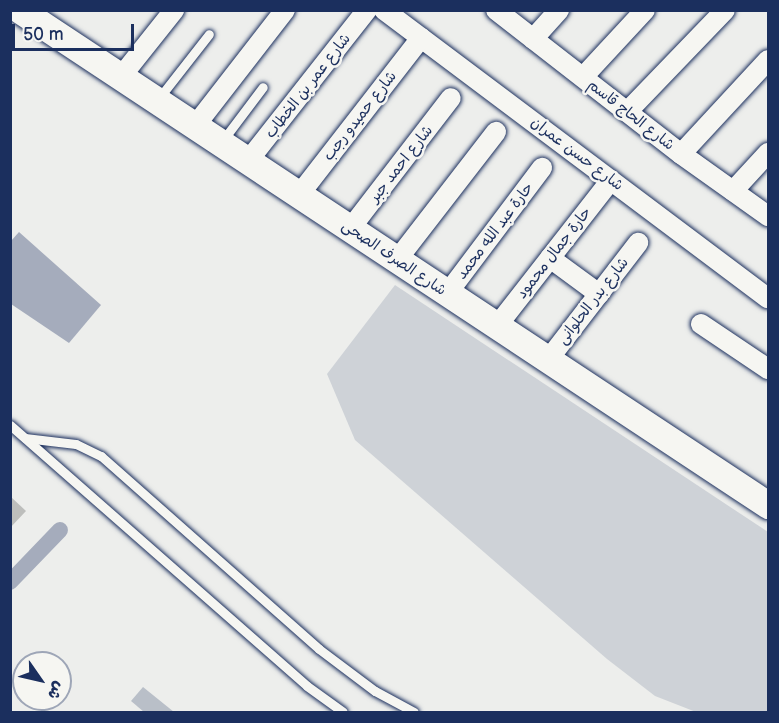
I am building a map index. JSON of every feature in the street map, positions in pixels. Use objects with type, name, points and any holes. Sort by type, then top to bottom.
[{"type":"street","name":"شارع الصرف الصحى","points":[[20,10],[768,506]]},
{"type":"street","points":[[120,78],[174,10]]},
{"type":"street","points":[[195,126],[285,10]]},
{"type":"street","name":"شارع عمر بن الخطاب","points":[[248,161],[368,10]]},
{"type":"street","name":"شارع حسن عمران","points":[[384,10],[768,298]]},
{"type":"street","name":"شارع الحاج قاسم","points":[[496,10],[681,154],[768,216]]},
{"type":"street","points":[[532,39],[559,10]]},
{"type":"street","points":[[583,77],[645,10]]},
{"type":"street","points":[[627,112],[725,10]]},
{"type":"street","name":"شارع حميدو رجب","points":[[299,195],[421,38]]},
{"type":"street","points":[[681,154],[768,60]]},
{"type":"street","name":"شارع احمد جبر","points":[[351,229],[451,98]]},
{"type":"street","points":[[397,260],[496,132]]},
{"type":"street","points":[[733,191],[768,153]]},
{"type":"street","name":"حارة عبد الله محمد","points":[[447,294],[542,168]]},
{"type":"street","name":"حارة جمال محمود","points":[[496,326],[611,180]]},
{"type":"street","name":"شارع بدر الحلوانى","points":[[548,360],[638,243]]},
{"type":"street","points":[[550,258],[599,294]]},
{"type":"street","points":[[701,324],[768,369]]},
{"type":"lane","points":[[157,102],[209,34]]},
{"type":"lane","points":[[221,143],[263,87]]},
{"type":"lane","points":[[10,425],[307,686],[343,712]]},
{"type":"lane","points":[[25,438],[76,444],[101,456],[319,649],[375,691],[414,712]]},
{"type":"shaded area","points":[[395,285],[768,532],[768,712],[696,712],[655,696],[607,659],[355,440],[327,374]]},
{"type":"water","points":[[19,232],[101,305],[69,343],[11,304],[11,241]]},
{"type":"building","points":[[143,687],[174,712],[144,712],[131,701]]},
{"type":"waterway","points":[[10,582],[60,530]]}]
